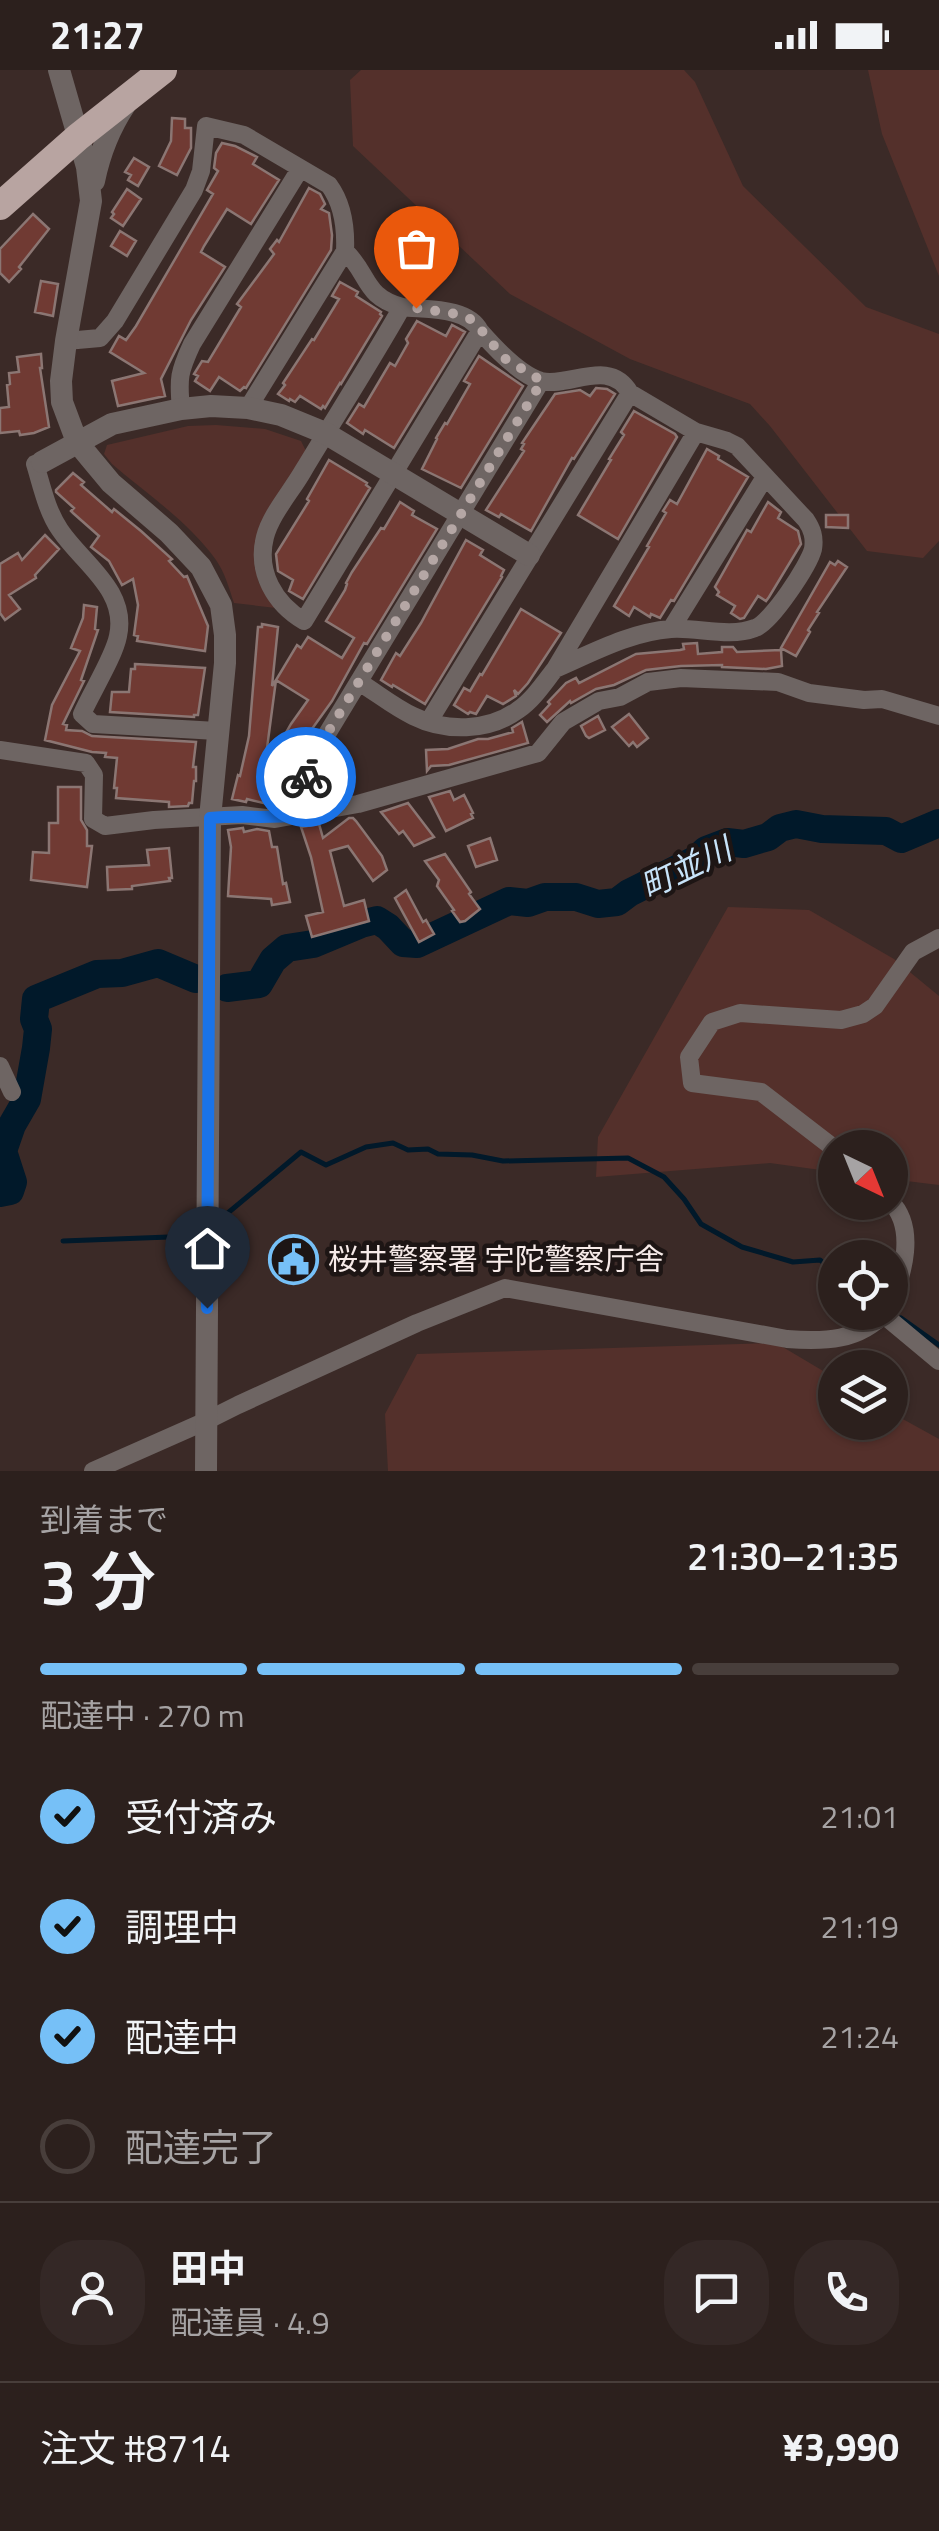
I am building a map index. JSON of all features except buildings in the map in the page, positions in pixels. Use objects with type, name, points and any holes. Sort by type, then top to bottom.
[{"type":"highway","points":[[0,206],[78,137],[163,70]]},
{"type":"street","points":[[58,70],[87,167],[91,197]]},
{"type":"street","points":[[132,93],[109,128],[100,154],[60,381],[62,402],[77,442],[112,483],[201,566],[221,606],[226,663],[210,818],[206,1471]]},
{"type":"street","points":[[66,342],[100,338],[115,321],[194,190],[201,171],[206,126],[244,136],[329,185],[336,195],[346,230],[344,252],[248,408]]},
{"type":"street","points":[[181,408],[180,370],[192,344],[300,169]]},
{"type":"street","points":[[344,252],[355,261],[369,288],[383,302],[473,320],[504,358],[542,381],[598,374],[626,386],[630,394],[696,432],[737,446],[812,530],[812,551],[806,562],[772,618],[756,628],[729,632],[671,629],[628,637],[555,669]]},
{"type":"street","points":[[402,307],[265,538],[263,568],[267,581],[291,613],[304,621],[480,331]]},
{"type":"street","points":[[300,815],[313,757],[542,381]]},
{"type":"street","points":[[429,721],[630,394]]},
{"type":"street","points":[[217,731],[93,724],[82,714],[118,636],[118,613],[106,581],[59,529],[47,505],[36,464],[112,424],[181,408],[248,408],[280,415],[325,433],[529,556]]},
{"type":"street","points":[[359,682],[414,717],[450,727],[475,727],[518,710],[533,698],[555,669],[696,432]]},
{"type":"street","points":[[671,629],[764,477]]},
{"type":"street","points":[[0,750],[86,763],[94,775],[92,819],[105,826],[242,815],[274,818],[358,804],[538,753],[563,722],[599,701],[648,682],[680,678],[778,682],[809,693],[882,699],[939,716]]},
{"type":"street","points":[[818,1136],[762,1092],[692,1083],[689,1058],[712,1022],[740,1013],[841,1020],[864,1014],[875,1006],[912,952],[939,938]]},
{"type":"street","points":[[0,1066],[12,1092]]},
{"type":"street","points":[[92,1471],[505,1288],[804,1340],[856,1335],[862,1330]]},
{"type":"street","points":[[907,1330],[939,1361]]},
{"type":"shaded area","points":[[361,70],[684,70],[695,82],[743,186],[866,307],[939,334],[939,541],[923,558],[867,551],[750,404],[630,359],[510,294],[353,146],[350,80]]},
{"type":"shaded area","points":[[868,70],[939,70],[939,276],[882,134]]},
{"type":"shaded area","points":[[188,426],[265,429],[301,441],[306,451],[255,567],[259,583],[276,608],[234,603],[222,570],[205,546],[104,454],[107,445]]},
{"type":"shaded area","points":[[728,907],[809,910],[894,959],[939,996],[939,1185],[908,1181],[908,1130],[818,1130],[818,1170],[770,1163],[596,1177],[598,1137]]},
{"type":"shaded area","points":[[776,1343],[818,1368],[818,1440],[908,1440],[908,1422],[939,1439],[939,1471],[388,1471],[385,1414],[417,1354]]},
{"type":"waterway","name":"町並川","points":[[227,988],[259,984],[273,960],[287,948],[313,944],[377,920],[403,943],[417,944],[509,901],[528,903],[545,897],[576,897],[598,904],[617,902],[695,860],[706,850],[727,842],[744,844],[796,824],[886,831],[901,839],[939,823]]},
{"type":"waterway","name":"町並川","points":[[0,1193],[10,1191],[13,1182],[3,1151],[27,1099],[38,1029],[34,1019],[36,999],[97,974],[122,973],[158,963],[196,979]]},
{"type":"waterway","points":[[223,1217],[301,1152],[326,1165],[366,1147],[393,1143],[408,1150],[428,1149],[438,1154],[503,1161],[628,1158],[664,1177],[701,1224],[742,1247],[793,1262],[818,1260]]},
{"type":"waterway","points":[[63,1241],[169,1237]]},
{"type":"waterway","points":[[908,1323],[939,1345]]},
{"type":"way so far","points":[[306,777],[313,757],[542,381],[504,358],[473,320],[416,308]]},
{"type":"place","name":"桜井警察署 宇陀警察庁舎","points":[[293,1260]]},
{"type":"route","points":[[207,1308],[210,818],[300,815],[306,777]]}]
